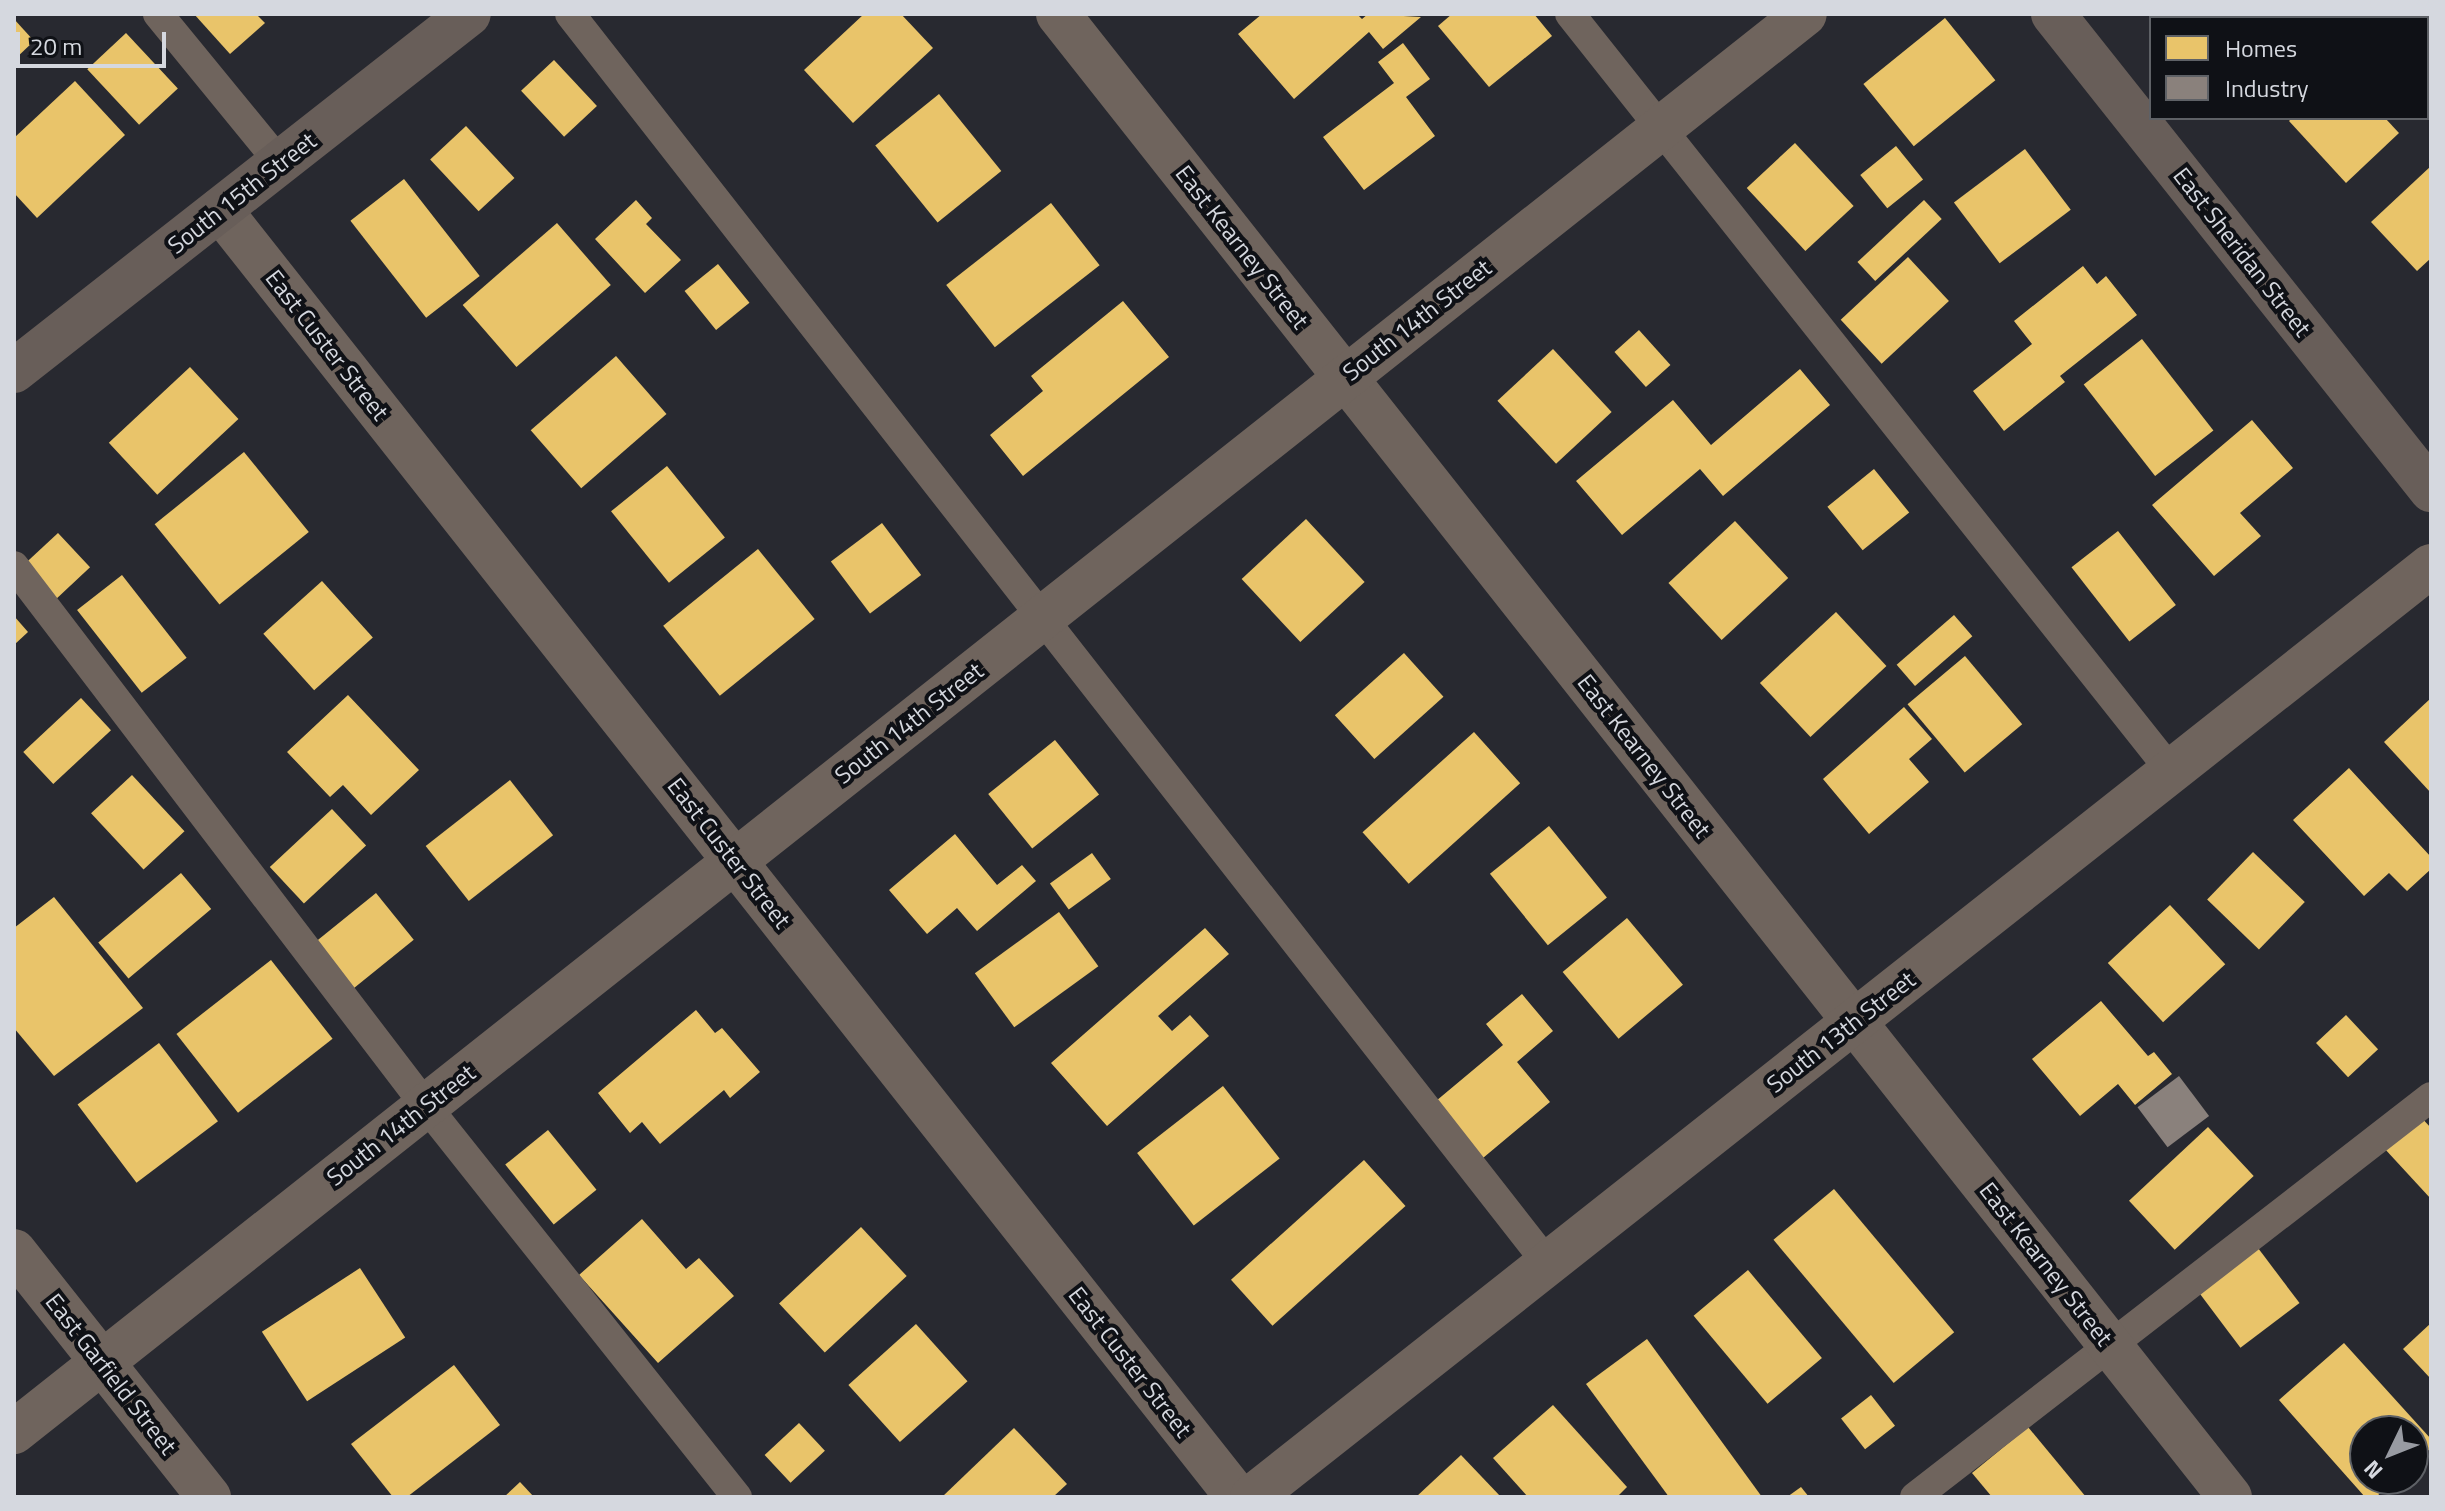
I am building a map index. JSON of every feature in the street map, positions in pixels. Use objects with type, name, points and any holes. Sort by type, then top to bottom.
[{"type":"street","name":"South 15th Street","points":[[14,370],[469,14]]},
{"type":"street","name":"East Kearney Street","points":[[1058,14],[2230,1497]]},
{"type":"street","name":"South 14th Street","points":[[14,1432],[1805,14]]},
{"type":"street","name":"East Sheridan Street","points":[[2053,14],[2431,490]]},
{"type":"street","name":"East Custer Street","points":[[220,210],[1237,1497]]},
{"type":"street","name":"South 13th Street","points":[[1252,1497],[2431,566]]},
{"type":"street","name":"East Garfield Street","points":[[14,1251],[209,1497]]},
{"type":"lane","points":[[158,14],[280,163]]},
{"type":"lane","points":[[570,14],[1548,1264]]},
{"type":"lane","points":[[1570,14],[2171,771]]},
{"type":"lane","points":[[14,566],[426,1106],[737,1497]]},
{"type":"lane","points":[[1915,1497],[2431,1097]]},
{"type":"building: Homes","points":[[194,14],[256,14],[265,23],[230,54]]},
{"type":"building: Homes","points":[[864,14],[901,14],[933,48],[853,123],[804,70]]},
{"type":"building: Homes","points":[[1262,14],[1357,14],[1362,19],[1368,14],[1421,17],[1383,49],[1369,32],[1294,99],[1238,34]]},
{"type":"building: Homes","points":[[1452,14],[1534,14],[1552,36],[1489,87],[1438,26]]},
{"type":"building: Homes","points":[[2230,14],[2315,14],[2315,16]]},
{"type":"building: Homes","points":[[1945,18],[1995,80],[1914,146],[1863,84]]},
{"type":"building: Homes","points":[[14,19],[34,41],[14,60]]},
{"type":"building: Homes","points":[[126,33],[178,89],[139,125],[87,69]]},
{"type":"building: Homes","points":[[1403,43],[1430,79],[1406,97],[1435,136],[1364,190],[1323,137],[1394,83],[1378,62]]},
{"type":"building: Homes","points":[[554,60],[597,106],[564,137],[521,91]]},
{"type":"building: Homes","points":[[75,81],[125,135],[37,218],[14,193],[14,138]]},
{"type":"building: Homes","points":[[939,94],[1001,171],[938,223],[875,146]]},
{"type":"building: Homes","points":[[2387,120],[2399,133],[2346,183],[2289,121]]},
{"type":"building: Homes","points":[[466,126],[514,178],[479,211],[430,159]]},
{"type":"building: Homes","points":[[1795,143],[1854,206],[1805,251],[1747,188]]},
{"type":"building: Homes","points":[[1896,146],[1923,179],[1887,208],[1860,175]]},
{"type":"building: Homes","points":[[2025,149],[2071,210],[2000,263],[1954,203]]},
{"type":"building: Homes","points":[[2431,166],[2431,258],[2417,271],[2371,222]]},
{"type":"building: Homes","points":[[404,179],[480,276],[426,318],[350,221]]},
{"type":"building: Homes","points":[[636,200],[652,218],[646,224],[681,260],[645,293],[595,239]]},
{"type":"building: Homes","points":[[1924,200],[1942,219],[1875,281],[1857,262]]},
{"type":"building: Homes","points":[[1051,203],[1100,265],[995,347],[946,285]]},
{"type":"building: Homes","points":[[557,223],[611,285],[516,367],[463,305]]},
{"type":"building: Homes","points":[[1908,257],[1949,301],[1882,364],[1841,320]]},
{"type":"building: Homes","points":[[718,264],[749,303],[716,330],[685,291]]},
{"type":"building: Homes","points":[[2083,266],[2097,284],[2106,276],[2137,315],[2060,376],[2065,382],[2004,431],[1973,391],[2032,344],[2014,321]]},
{"type":"building: Homes","points":[[1123,301],[1169,357],[1023,476],[990,435],[1043,391],[1031,376]]},
{"type":"building: Homes","points":[[1639,330],[1670,365],[1646,387],[1614,352]]},
{"type":"building: Homes","points":[[2142,339],[2213,430],[2155,476],[2084,385]]},
{"type":"building: Homes","points":[[1553,349],[1612,412],[1556,464],[1497,401]]},
{"type":"building: Homes","points":[[616,356],[667,414],[581,488],[531,430]]},
{"type":"building: Homes","points":[[190,367],[238,419],[157,495],[109,443]]},
{"type":"building: Homes","points":[[1800,369],[1830,405],[1723,496],[1700,469],[1622,535],[1576,481],[1673,400],[1711,445]]},
{"type":"building: Homes","points":[[2252,420],[2293,468],[2240,513],[2261,536],[2214,576],[2152,505]]},
{"type":"building: Homes","points":[[244,452],[309,532],[219,604],[155,524]]},
{"type":"building: Homes","points":[[667,466],[725,537],[669,583],[611,511]]},
{"type":"building: Homes","points":[[1874,469],[1909,513],[1863,550],[1827,507]]},
{"type":"building: Homes","points":[[1306,519],[1365,582],[1300,642],[1242,579]]},
{"type":"building: Homes","points":[[1735,521],[1788,578],[1722,640],[1668,583]]},
{"type":"building: Homes","points":[[882,523],[921,575],[870,613],[831,562]]},
{"type":"building: Homes","points":[[2118,531],[2176,605],[2129,641],[2072,567]]},
{"type":"building: Homes","points":[[58,533],[90,567],[56,599],[24,564]]},
{"type":"building: Homes","points":[[758,549],[815,619],[720,696],[663,626]]},
{"type":"building: Homes","points":[[122,575],[187,658],[142,693],[77,610]]},
{"type":"building: Homes","points":[[322,581],[373,637],[314,690],[263,634]]},
{"type":"building: Homes","points":[[1836,612],[1886,666],[1810,737],[1760,683]]},
{"type":"building: Homes","points":[[1954,615],[1972,636],[1915,686],[1897,665]]},
{"type":"building: Homes","points":[[14,616],[28,632],[14,645]]},
{"type":"building: Homes","points":[[1404,653],[1443,697],[1374,759],[1335,715]]},
{"type":"building: Homes","points":[[1965,656],[2022,724],[1965,772],[1908,704]]},
{"type":"building: Homes","points":[[348,695],[419,770],[371,815],[343,785],[330,797],[287,752]]},
{"type":"building: Homes","points":[[81,698],[111,730],[53,784],[23,752]]},
{"type":"building: Homes","points":[[2431,698],[2431,793],[2384,742]]},
{"type":"building: Homes","points":[[1904,707],[1932,739],[1909,759],[1929,782],[1869,834],[1823,779]]},
{"type":"building: Homes","points":[[1474,732],[1520,783],[1409,884],[1363,832]]},
{"type":"building: Homes","points":[[1055,740],[1099,794],[1032,849],[988,794]]},
{"type":"building: Homes","points":[[2349,768],[2431,857],[2431,869],[2407,891],[2389,873],[2364,896],[2293,820]]},
{"type":"building: Homes","points":[[132,775],[185,831],[144,870],[91,813]]},
{"type":"building: Homes","points":[[510,780],[553,835],[469,901],[426,846]]},
{"type":"building: Homes","points":[[332,809],[366,846],[304,904],[270,867]]},
{"type":"building: Homes","points":[[1549,826],[1607,897],[1548,945],[1490,874]]},
{"type":"building: Homes","points":[[955,834],[997,885],[1022,865],[1036,881],[977,931],[957,908],[927,934],[889,890]]},
{"type":"building: Homes","points":[[2253,852],[2305,902],[2259,949],[2207,899]]},
{"type":"building: Homes","points":[[1092,853],[1111,879],[1069,909],[1050,884]]},
{"type":"building: Homes","points":[[181,873],[211,909],[128,978],[98,942]]},
{"type":"building: Homes","points":[[376,893],[414,940],[352,990],[314,943]]},
{"type":"building: Homes","points":[[54,897],[143,1008],[54,1076],[14,1028],[14,928]]},
{"type":"building: Homes","points":[[2170,905],[2225,964],[2163,1022],[2108,963]]},
{"type":"building: Homes","points":[[1059,912],[1098,966],[1014,1027],[975,973]]},
{"type":"building: Homes","points":[[1627,918],[1683,985],[1619,1039],[1563,972]]},
{"type":"building: Homes","points":[[1205,928],[1229,954],[1158,1016],[1172,1031],[1190,1015],[1209,1036],[1107,1126],[1051,1063]]},
{"type":"building: Homes","points":[[271,960],[333,1039],[238,1113],[176,1034]]},
{"type":"building: Homes","points":[[1522,994],[1553,1031],[1517,1062],[1550,1102],[1483,1158],[1436,1101],[1503,1045],[1486,1024]]},
{"type":"building: Homes","points":[[2101,1001],[2148,1056],[2154,1052],[2172,1074],[2135,1105],[2118,1084],[2080,1116],[2032,1059]]},
{"type":"building: Homes","points":[[696,1010],[715,1033],[722,1028],[760,1072],[730,1098],[724,1090],[660,1144],[642,1122],[630,1133],[598,1093]]},
{"type":"building: Homes","points":[[2346,1015],[2378,1049],[2348,1077],[2316,1043]]},
{"type":"building: Homes","points":[[159,1043],[218,1121],[137,1183],[78,1104]]},
{"type":"building: Homes","points":[[1223,1086],[1280,1158],[1194,1226],[1137,1153]]},
{"type":"building: Homes","points":[[2419,1115],[2431,1128],[2431,1199],[2384,1148]]},
{"type":"building: Homes","points":[[2208,1127],[2254,1176],[2175,1250],[2129,1201]]},
{"type":"building: Homes","points":[[548,1130],[596,1190],[554,1224],[505,1165]]},
{"type":"building: Homes","points":[[1364,1160],[1405,1206],[1272,1326],[1231,1280]]},
{"type":"building: Homes","points":[[1834,1189],[1954,1332],[1894,1383],[1773,1240]]},
{"type":"building: Homes","points":[[642,1219],[686,1269],[699,1258],[734,1296],[658,1363],[579,1275]]},
{"type":"building: Homes","points":[[861,1227],[907,1276],[825,1352],[779,1303]]},
{"type":"building: Homes","points":[[2255,1244],[2300,1303],[2240,1348],[2196,1289]]},
{"type":"building: Homes","points":[[360,1268],[405,1338],[307,1401],[262,1332]]},
{"type":"building: Homes","points":[[1748,1270],[1822,1358],[1768,1404],[1694,1316]]},
{"type":"building: Homes","points":[[2431,1323],[2431,1379],[2403,1349]]},
{"type":"building: Homes","points":[[916,1324],[968,1381],[900,1442],[848,1385]]},
{"type":"building: Homes","points":[[1647,1339],[1762,1497],[1669,1497],[1586,1384]]},
{"type":"building: Homes","points":[[2344,1343],[2409,1415],[2349,1415],[2349,1479],[2279,1400]]},
{"type":"building: Homes","points":[[454,1365],[500,1425],[407,1497],[393,1497],[351,1444]]},
{"type":"building: Homes","points":[[1871,1395],[1895,1426],[1865,1449],[1841,1418]]},
{"type":"building: Homes","points":[[1553,1405],[1627,1487],[1617,1497],[1528,1497],[1493,1458]]},
{"type":"building: Homes","points":[[799,1423],[825,1451],[791,1483],[765,1455]]},
{"type":"building: Homes","points":[[2028,1427],[2086,1497],[1992,1497],[1972,1473]]},
{"type":"building: Homes","points":[[1014,1428],[1067,1484],[1053,1497],[942,1497]]},
{"type":"building: Homes","points":[[1461,1455],[1501,1497],[1416,1497]]},
{"type":"building: Homes","points":[[520,1482],[534,1497],[504,1497]]},
{"type":"building: Homes","points":[[1801,1487],[1809,1497],[1787,1497]]},
{"type":"building: Industry","points":[[2179,1076],[2209,1116],[2168,1147],[2137,1107]]}]
